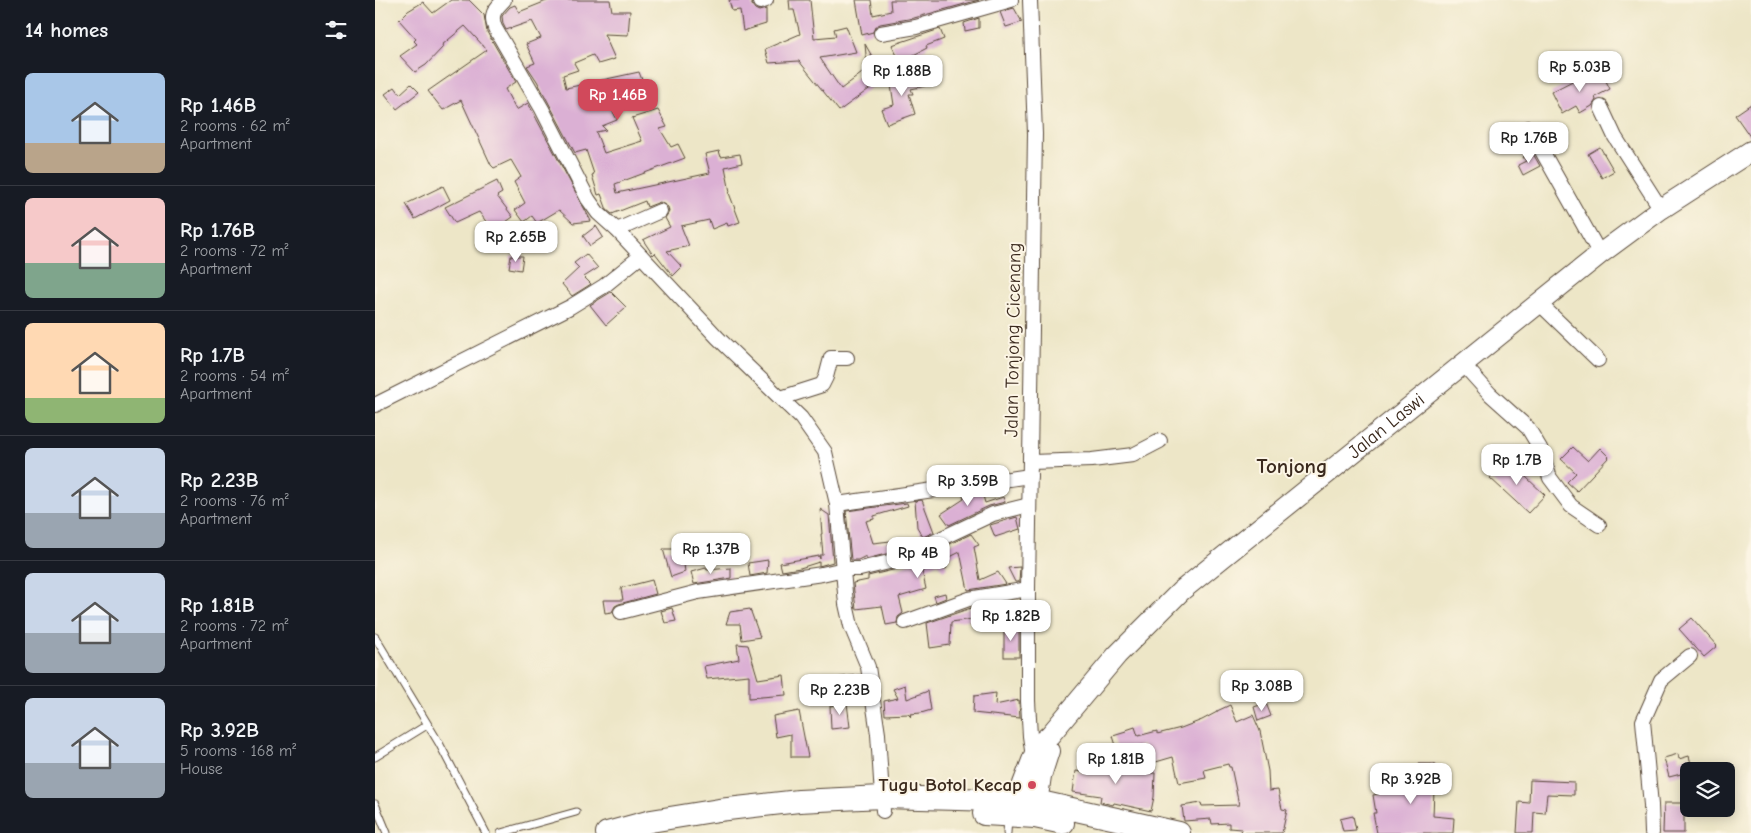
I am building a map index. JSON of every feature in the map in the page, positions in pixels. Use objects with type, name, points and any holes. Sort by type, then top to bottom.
[{"type":"main road","name":"Jalan Laswi","points":[[1021,814],[1023,784],[1039,761],[1050,751],[1050,735],[1117,655],[1181,591],[1600,254],[1661,209],[1751,151]]},
{"type":"main road","points":[[607,833],[651,821],[719,810],[799,801],[883,804],[920,810],[1021,814],[1179,833]]},
{"type":"main road","points":[[675,833],[725,823],[796,816],[883,804]]},
{"type":"main road","points":[[1021,814],[1113,833]]},
{"type":"street","points":[[504,0],[492,14],[495,28],[542,109],[588,199],[598,213],[617,230],[718,338],[801,418],[825,452],[837,504],[846,604],[851,626],[868,667],[878,734],[883,804]]},
{"type":"street","points":[[881,33],[916,27],[1011,0]]},
{"type":"street","name":"Jalan Tonjong Cicenang","points":[[1030,0],[1035,134],[1031,462],[1027,589],[1028,710],[1029,736],[1039,761]]},
{"type":"street","points":[[1601,107],[1615,137],[1661,209]]},
{"type":"street","points":[[1529,128],[1600,254]]},
{"type":"street","points":[[617,230],[660,211]]},
{"type":"street","points":[[375,405],[570,307],[604,286],[641,256]]},
{"type":"street","points":[[1539,303],[1598,360]]},
{"type":"street","points":[[781,398],[822,386],[831,358],[847,358]]},
{"type":"street","points":[[1463,364],[1490,394],[1528,428],[1540,448],[1550,478],[1571,506],[1599,525]]},
{"type":"street","points":[[1031,462],[1092,460],[1133,455],[1160,441]]},
{"type":"street","points":[[837,504],[1030,476]]},
{"type":"street","points":[[621,612],[698,592],[823,574],[843,569],[860,569],[893,561],[993,514],[1029,504]]},
{"type":"street","points":[[905,622],[969,599],[1027,589]]},
{"type":"street","points":[[1653,833],[1643,721],[1661,680],[1690,656]]},
{"type":"lane","points":[[375,637],[439,743],[486,833]]},
{"type":"lane","points":[[375,757],[427,725]]},
{"type":"lane","points":[[375,804],[387,833]]},
{"type":"lane","points":[[501,833],[576,812]]},
{"type":"building","points":[[451,0],[469,0],[484,15],[487,32],[516,82],[505,89],[516,110],[528,103],[591,221],[573,223],[559,210],[537,223],[532,216],[524,222],[515,210],[525,203],[514,182],[521,177],[511,160],[494,168],[461,100],[443,110],[428,91],[487,50],[465,26],[442,45],[443,47],[426,65],[415,72],[400,56],[417,44],[414,41],[416,39],[399,20],[408,11],[423,2],[433,13]]},
{"type":"building","points":[[549,0],[610,0],[612,11],[630,11],[628,35],[604,34],[615,59],[598,64],[593,55],[574,63],[578,70],[563,75],[566,88],[585,84],[586,86],[602,80],[639,72],[647,93],[609,103],[617,120],[602,126],[606,130],[596,132],[604,153],[642,141],[632,118],[658,110],[667,127],[660,129],[671,147],[678,144],[685,158],[615,184],[617,193],[710,173],[705,154],[719,151],[721,157],[740,154],[742,163],[725,167],[729,193],[740,222],[728,226],[727,223],[712,229],[709,220],[681,226],[689,246],[667,251],[682,267],[673,276],[655,253],[653,255],[643,240],[670,227],[665,218],[669,212],[668,207],[660,202],[647,207],[645,201],[612,214],[607,210],[601,194],[598,195],[592,175],[594,174],[586,150],[575,153],[537,81],[527,66],[535,63],[526,44],[541,38],[532,21],[506,30],[503,24],[502,16],[510,7],[515,5],[519,12]]},
{"type":"building","points":[[729,0],[752,0],[752,5],[755,9],[759,11],[766,9],[766,24],[743,31],[740,10],[732,11]]},
{"type":"building","points":[[789,0],[810,0],[814,38],[836,36],[834,29],[846,26],[856,52],[820,58],[841,89],[866,70],[865,44],[886,81],[876,84],[839,111],[799,61],[769,63],[765,49],[800,34],[794,10],[790,10]]},
{"type":"building","points":[[856,0],[871,0],[873,15],[891,11],[890,0],[979,0],[914,18],[880,24],[875,27],[873,32],[862,35]]},
{"type":"building","points":[[1014,8],[1022,22],[1006,27],[1000,12]]},
{"type":"building","points":[[979,18],[979,28],[965,31],[964,23]]},
{"type":"building","points":[[940,29],[944,39],[926,46],[927,48],[900,62],[892,45]]},
{"type":"building","points":[[1590,72],[1593,78],[1602,73],[1610,89],[1595,97],[1596,100],[1592,106],[1580,113],[1576,106],[1562,114],[1551,92]]},
{"type":"building","points":[[906,74],[922,74],[925,86],[911,89],[913,94],[909,94],[915,114],[887,124],[881,109],[894,105],[890,79]]},
{"type":"building","points":[[411,84],[419,92],[397,109],[385,94],[395,87],[400,94]]},
{"type":"building","points":[[1751,104],[1751,138],[1735,115]]},
{"type":"building","points":[[1600,147],[1614,171],[1602,178],[1588,154]]},
{"type":"building","points":[[1532,152],[1540,166],[1523,175],[1518,165],[1526,161],[1523,157]]},
{"type":"building","points":[[497,181],[502,193],[497,196],[513,217],[493,231],[479,212],[455,223],[445,207]]},
{"type":"building","points":[[443,186],[450,200],[415,219],[406,204]]},
{"type":"building","points":[[596,226],[603,237],[590,246],[583,236]]},
{"type":"building","points":[[586,254],[598,268],[584,277],[591,284],[572,296],[562,284],[579,268],[574,263]]},
{"type":"building","points":[[511,256],[523,256],[521,270],[509,268]]},
{"type":"building","points":[[611,292],[626,307],[606,325],[590,305]]},
{"type":"building","points":[[1573,447],[1588,461],[1600,448],[1609,457],[1577,491],[1567,482],[1576,473],[1561,459]]},
{"type":"building","points":[[1507,459],[1545,495],[1528,513],[1490,478]]},
{"type":"building","points":[[982,492],[985,503],[1003,497],[1005,502],[989,506],[949,525],[941,514],[964,499],[963,495]]},
{"type":"building","points":[[922,500],[934,532],[923,537],[917,527],[915,501]]},
{"type":"building","points":[[907,503],[908,506],[874,516],[874,519],[866,521],[873,543],[899,540],[903,547],[890,553],[866,559],[866,556],[858,560],[851,560],[846,511]]},
{"type":"building","points":[[820,509],[829,515],[833,562],[819,566],[819,562],[782,571],[780,563],[819,556],[820,559],[820,555],[823,555]]},
{"type":"building","points":[[1017,517],[1020,529],[995,537],[990,525]]},
{"type":"building","points":[[971,534],[979,545],[974,547],[980,580],[998,572],[1006,584],[968,590],[960,552],[944,560],[947,568],[943,570],[938,563],[922,571],[926,589],[899,597],[903,613],[898,617],[897,623],[886,625],[882,606],[856,609],[853,583],[868,580],[868,576],[897,569]]},
{"type":"building","points":[[663,549],[682,549],[685,572],[671,577]]},
{"type":"building","points":[[768,560],[767,573],[750,576],[748,563]]},
{"type":"building","points":[[1020,567],[1019,582],[1015,582],[1008,568]]},
{"type":"building","points":[[706,568],[707,570],[731,568],[731,578],[694,584],[691,572]]},
{"type":"building","points":[[652,580],[656,594],[619,604],[615,606],[612,612],[605,613],[603,600],[623,600],[621,588]]},
{"type":"building","points":[[945,593],[946,598],[936,602],[934,596]]},
{"type":"building","points":[[1006,602],[1009,623],[982,624],[981,618],[951,622],[950,645],[930,648],[927,623],[971,608]]},
{"type":"building","points":[[672,608],[676,621],[665,623],[661,611]]},
{"type":"building","points":[[750,609],[760,637],[742,640],[740,624],[726,624],[730,612]]},
{"type":"building","points":[[1692,618],[1717,646],[1704,657],[1679,629]]},
{"type":"building","points":[[1004,627],[1019,627],[1019,657],[1004,657]]},
{"type":"building","points":[[737,644],[748,645],[758,679],[784,675],[786,695],[749,698],[749,675],[707,679],[704,666],[739,659]]},
{"type":"building","points":[[860,675],[863,691],[828,692],[826,679]]},
{"type":"building","points":[[905,685],[907,699],[928,691],[931,710],[910,714],[911,717],[908,714],[885,715],[884,701],[898,698],[893,689]]},
{"type":"building","points":[[996,693],[995,705],[1019,700],[1020,718],[973,713],[974,696]]},
{"type":"building","points":[[847,703],[850,727],[831,729],[830,706]]},
{"type":"building","points":[[1266,703],[1271,716],[1258,721],[1254,707]]},
{"type":"building","points":[[1230,705],[1237,722],[1253,715],[1260,731],[1268,771],[1269,791],[1278,790],[1282,809],[1287,810],[1282,833],[1240,833],[1241,829],[1229,828],[1229,823],[1212,824],[1211,819],[1184,821],[1182,806],[1201,803],[1202,806],[1239,805],[1231,767],[1228,764],[1204,770],[1206,778],[1179,783],[1173,757],[1149,764],[1143,745],[1118,752],[1113,736],[1126,732],[1126,730],[1135,727],[1138,736],[1157,731],[1157,734],[1202,720]]},
{"type":"building","points":[[799,711],[808,757],[791,757],[791,734],[776,737],[773,716]]},
{"type":"building","points":[[1094,754],[1111,759],[1107,770],[1140,775],[1141,773],[1155,773],[1154,797],[1151,811],[1100,802],[1101,796],[1073,792],[1076,771],[1088,773]]},
{"type":"building","points":[[1678,754],[1679,759],[1689,756],[1691,762],[1680,762],[1680,774],[1669,777],[1664,758]]},
{"type":"building","points":[[1419,764],[1435,764],[1435,778],[1441,779],[1441,790],[1434,790],[1433,816],[1454,818],[1453,833],[1377,833],[1373,813],[1376,813],[1373,795],[1389,792],[1386,779],[1419,773]]},
{"type":"building","points":[[1530,780],[1574,782],[1574,795],[1547,794],[1545,813],[1534,812],[1533,833],[1517,833],[1519,802],[1529,803]]},
{"type":"building","points":[[1664,803],[1680,803],[1680,817],[1684,817],[1684,833],[1663,833]]},
{"type":"building","points":[[1353,816],[1356,830],[1343,831],[1340,819]]},
{"type":"place","name":"Tugu Botol Kecap","points":[[1032,785]]},
{"type":"district","name":"Tonjong","points":[[1292,466]]}]
